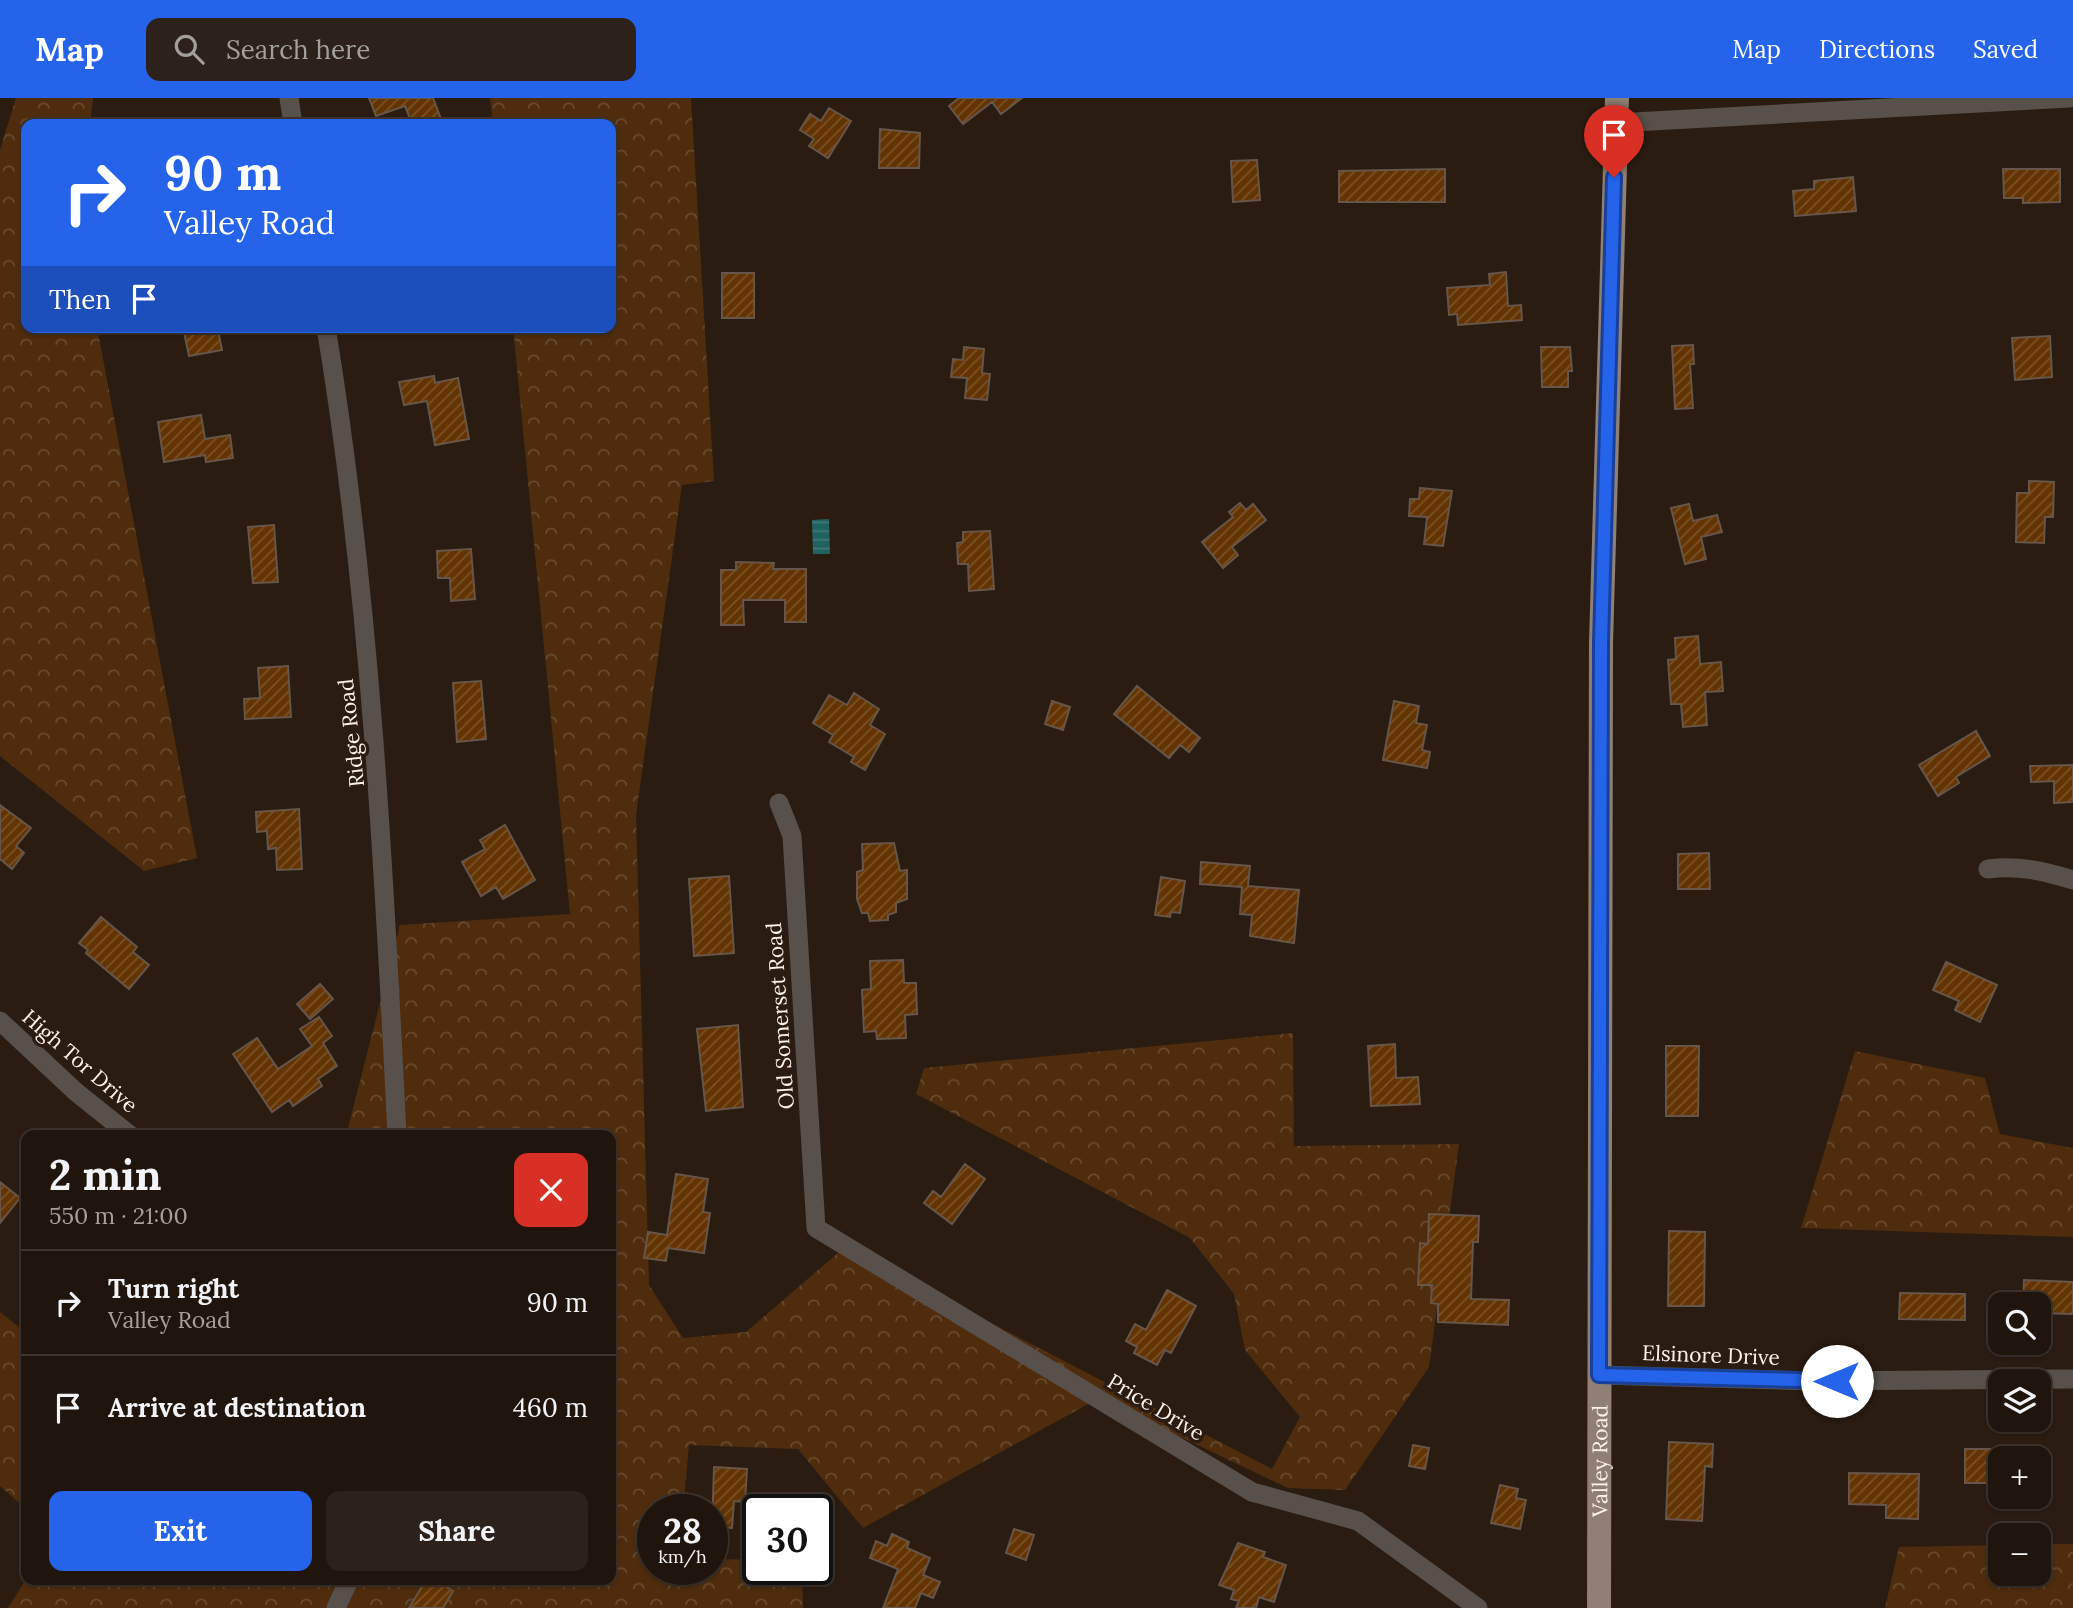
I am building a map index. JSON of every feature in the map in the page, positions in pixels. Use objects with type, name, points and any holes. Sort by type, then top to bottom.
[{"type":"main road","name":"Valley Road","points":[[1599,1608],[1601,643],[1617,98]]},
{"type":"street","points":[[289,98],[292,119]]},
{"type":"street","points":[[1616,123],[2069,98]]},
{"type":"street","name":"Ridge Road","points":[[327,333],[338,400],[380,788],[397,1130]]},
{"type":"street","name":"Old Somerset Road","points":[[779,803],[792,836],[816,1228]]},
{"type":"street","points":[[1988,869],[2036,869],[2073,880]]},
{"type":"street","name":"High Tor Drive","points":[[0,1021],[76,1092],[124,1130]]},
{"type":"street","name":"Price Drive","points":[[816,1228],[1252,1492],[1358,1521],[1478,1608]]},
{"type":"street","name":"Elsinore Drive","points":[[1599,1375],[1812,1381],[2073,1379]]},
{"type":"street","points":[[336,1608],[347,1585]]},
{"type":"green space","points":[[16,98],[93,98],[91,119],[21,119],[21,333],[98,333],[197,858],[144,871],[0,756],[0,150]]},
{"type":"green space","points":[[490,98],[691,98],[714,481],[682,485],[636,815],[649,1285],[683,1338],[746,1332],[845,1247],[1272,1469],[1300,1417],[1245,1350],[1234,1294],[1190,1238],[916,1094],[924,1068],[1293,1033],[1294,1146],[1459,1144],[1429,1367],[1345,1490],[1288,1488],[1099,1398],[863,1528],[798,1449],[689,1445],[684,1494],[637,1494],[637,1585],[728,1585],[728,1559],[742,1560],[742,1585],[802,1585],[803,1608],[8,1608],[22,1585],[616,1585],[616,1130],[348,1130],[400,925],[570,914],[514,333],[616,333],[616,119],[492,119]]},
{"type":"green space","points":[[1855,1051],[1985,1078],[2000,1134],[2073,1148],[2073,1237],[1801,1228]]},
{"type":"green space","points":[[0,1312],[21,1329],[21,1505],[0,1486]]},
{"type":"green space","points":[[2051,1544],[2073,1544],[2073,1608],[1885,1608],[1899,1547],[1988,1545],[1988,1586],[2051,1586]]},
{"type":"water","points":[[829,519],[830,554],[813,554],[812,520]]},
{"type":"building","points":[[369,98],[433,98],[441,119],[410,119],[405,106],[376,116]]},
{"type":"building","points":[[959,98],[1022,98],[1001,114],[992,102],[963,124],[949,106]]},
{"type":"building","points":[[829,108],[851,121],[828,158],[809,146],[814,139],[800,130],[810,114],[821,121]]},
{"type":"building","points":[[880,129],[920,133],[919,168],[879,168]]},
{"type":"building","points":[[1257,160],[1260,200],[1233,202],[1231,161]]},
{"type":"building","points":[[1445,169],[1445,202],[1339,202],[1339,171]]},
{"type":"building","points":[[2003,169],[2060,169],[2060,202],[2023,203],[2023,198],[2004,198]]},
{"type":"building","points":[[1853,177],[1856,211],[1795,216],[1793,191],[1814,189],[1814,181]]},
{"type":"building","points":[[1506,272],[1508,306],[1521,305],[1522,320],[1458,325],[1457,314],[1449,315],[1447,288],[1490,285],[1489,274]]},
{"type":"building","points":[[722,273],[754,273],[754,318],[722,318]]},
{"type":"building","points":[[184,333],[219,333],[222,350],[189,356]]},
{"type":"building","points":[[2050,336],[2052,377],[2015,380],[2012,338]]},
{"type":"building","points":[[1693,345],[1694,364],[1690,364],[1693,408],[1675,409],[1672,346]]},
{"type":"building","points":[[964,347],[984,349],[982,373],[990,374],[987,400],[965,398],[967,378],[951,377],[953,359],[963,360]]},
{"type":"building","points":[[1541,347],[1570,347],[1572,371],[1568,371],[1568,387],[1542,387]]},
{"type":"building","points":[[434,376],[435,383],[458,378],[469,439],[435,445],[427,401],[404,405],[399,382]]},
{"type":"building","points":[[201,415],[205,439],[230,435],[233,458],[206,462],[205,455],[164,462],[158,422]]},
{"type":"building","points":[[2029,481],[2054,482],[2053,517],[2045,517],[2044,543],[2016,542],[2017,493],[2029,493]]},
{"type":"building","points":[[1420,488],[1452,491],[1443,546],[1424,544],[1427,517],[1409,516],[1410,499],[1419,499]]},
{"type":"building","points":[[1240,503],[1246,510],[1253,504],[1266,520],[1232,547],[1238,555],[1223,568],[1202,542],[1233,517],[1229,512]]},
{"type":"building","points":[[1689,504],[1693,521],[1717,515],[1722,532],[1701,537],[1706,559],[1685,564],[1671,508]]},
{"type":"building","points":[[274,525],[278,582],[253,583],[248,527]]},
{"type":"building","points":[[990,531],[994,589],[969,591],[968,564],[958,564],[957,543],[963,542],[963,532]]},
{"type":"building","points":[[471,549],[475,599],[451,601],[450,578],[438,578],[437,551]]},
{"type":"building","points":[[736,562],[774,563],[773,569],[806,569],[806,622],[785,622],[785,600],[743,600],[744,625],[721,625],[721,570],[736,570]]},
{"type":"building","points":[[1698,636],[1700,664],[1721,662],[1723,691],[1705,692],[1707,725],[1683,727],[1681,704],[1671,704],[1668,660],[1676,659],[1675,638]]},
{"type":"building","points":[[288,666],[291,717],[245,719],[244,699],[260,698],[258,668]]},
{"type":"building","points":[[481,681],[486,739],[457,742],[453,683]]},
{"type":"building","points":[[1137,686],[1200,738],[1189,752],[1180,745],[1169,758],[1114,714]]},
{"type":"building","points":[[854,693],[879,709],[870,725],[885,734],[865,770],[851,762],[854,757],[829,742],[833,735],[813,723],[829,695],[847,705]]},
{"type":"building","points":[[1052,701],[1070,707],[1063,730],[1045,724]]},
{"type":"building","points":[[1394,701],[1419,706],[1416,723],[1427,725],[1422,750],[1430,752],[1427,768],[1383,760]]},
{"type":"building","points":[[1976,731],[1990,756],[1956,777],[1959,783],[1938,796],[1919,765]]},
{"type":"building","points":[[2073,765],[2073,802],[2054,803],[2054,781],[2031,782],[2030,766]]},
{"type":"building","points":[[0,805],[31,828],[16,846],[24,853],[12,869],[0,859]]},
{"type":"building","points":[[299,809],[302,869],[277,870],[276,848],[268,849],[267,831],[257,832],[256,812]]},
{"type":"building","points":[[505,825],[535,880],[503,899],[496,887],[481,896],[462,862],[485,849],[480,840]]},
{"type":"building","points":[[894,843],[900,871],[907,870],[907,899],[896,903],[896,912],[888,915],[888,920],[870,921],[868,913],[862,913],[857,899],[857,872],[863,870],[862,844]]},
{"type":"building","points":[[1709,853],[1710,889],[1678,889],[1678,854]]},
{"type":"building","points":[[1201,862],[1250,866],[1248,886],[1299,890],[1294,943],[1250,936],[1252,915],[1240,914],[1242,887],[1200,884]]},
{"type":"building","points":[[729,876],[734,953],[694,956],[689,879]]},
{"type":"building","points":[[1161,877],[1185,881],[1180,913],[1171,912],[1170,917],[1155,915]]},
{"type":"building","points":[[101,917],[137,947],[133,952],[149,965],[129,989],[86,953],[88,950],[79,943]]},
{"type":"building","points":[[903,960],[904,983],[916,983],[917,1014],[905,1015],[906,1038],[877,1039],[876,1031],[864,1032],[862,990],[871,989],[870,961]]},
{"type":"building","points":[[1946,962],[1997,985],[1980,1022],[1955,1010],[1959,1001],[1933,990]]},
{"type":"building","points":[[320,984],[333,999],[310,1019],[297,1004]]},
{"type":"building","points":[[319,1017],[332,1036],[323,1043],[337,1066],[318,1079],[322,1086],[293,1106],[289,1100],[272,1112],[233,1054],[257,1038],[278,1069],[312,1046],[300,1029]]},
{"type":"building","points":[[738,1025],[743,1107],[706,1111],[697,1029]]},
{"type":"building","points":[[1395,1044],[1396,1078],[1418,1077],[1420,1104],[1371,1106],[1368,1046]]},
{"type":"building","points":[[1666,1046],[1699,1046],[1698,1116],[1666,1116]]},
{"type":"building","points":[[965,1164],[985,1179],[952,1224],[924,1203],[933,1191],[941,1197]]},
{"type":"building","points":[[676,1174],[708,1179],[703,1212],[710,1213],[704,1253],[668,1248],[666,1261],[644,1258],[648,1232],[667,1235]]},
{"type":"building","points":[[0,1182],[20,1198],[0,1223]]},
{"type":"building","points":[[1429,1214],[1479,1216],[1478,1242],[1473,1242],[1471,1299],[1509,1300],[1508,1325],[1438,1322],[1438,1304],[1431,1303],[1432,1285],[1418,1285],[1420,1243],[1428,1244]]},
{"type":"building","points":[[1669,1231],[1705,1232],[1704,1306],[1668,1306]]},
{"type":"building","points":[[2024,1280],[2073,1282],[2073,1314],[2051,1313],[2051,1292],[2024,1292]]},
{"type":"building","points":[[1167,1290],[1196,1306],[1171,1353],[1165,1350],[1157,1365],[1134,1353],[1137,1347],[1126,1341],[1135,1324],[1146,1330]]},
{"type":"building","points":[[1900,1293],[1965,1294],[1965,1320],[1899,1319]]},
{"type":"building","points":[[1669,1442],[1713,1444],[1712,1467],[1705,1466],[1702,1521],[1666,1519]]},
{"type":"building","points":[[1413,1445],[1429,1448],[1425,1469],[1409,1466]]},
{"type":"building","points":[[1965,1449],[1988,1449],[1988,1483],[1965,1483]]},
{"type":"building","points":[[714,1467],[747,1469],[745,1494],[742,1494],[742,1502],[734,1501],[732,1528],[728,1528],[728,1494],[713,1494]]},
{"type":"building","points":[[1849,1473],[1919,1474],[1918,1519],[1886,1518],[1886,1505],[1849,1504]]},
{"type":"building","points":[[1500,1485],[1518,1489],[1516,1498],[1526,1500],[1520,1529],[1491,1523]]},
{"type":"building","points":[[1014,1529],[1034,1535],[1026,1560],[1006,1553]]},
{"type":"building","points":[[892,1534],[909,1542],[907,1548],[930,1558],[923,1575],[940,1582],[933,1598],[921,1593],[915,1608],[883,1608],[898,1569],[870,1558],[876,1541],[887,1546]]},
{"type":"building","points":[[1238,1543],[1265,1552],[1263,1557],[1286,1565],[1274,1602],[1259,1597],[1256,1608],[1236,1608],[1239,1601],[1231,1599],[1234,1590],[1219,1585]]},
{"type":"building","points":[[423,1585],[443,1585],[453,1591],[443,1608],[409,1608]]},
{"type":"route","points":[[1614,177],[1601,643],[1599,1375],[1837,1381]]}]
